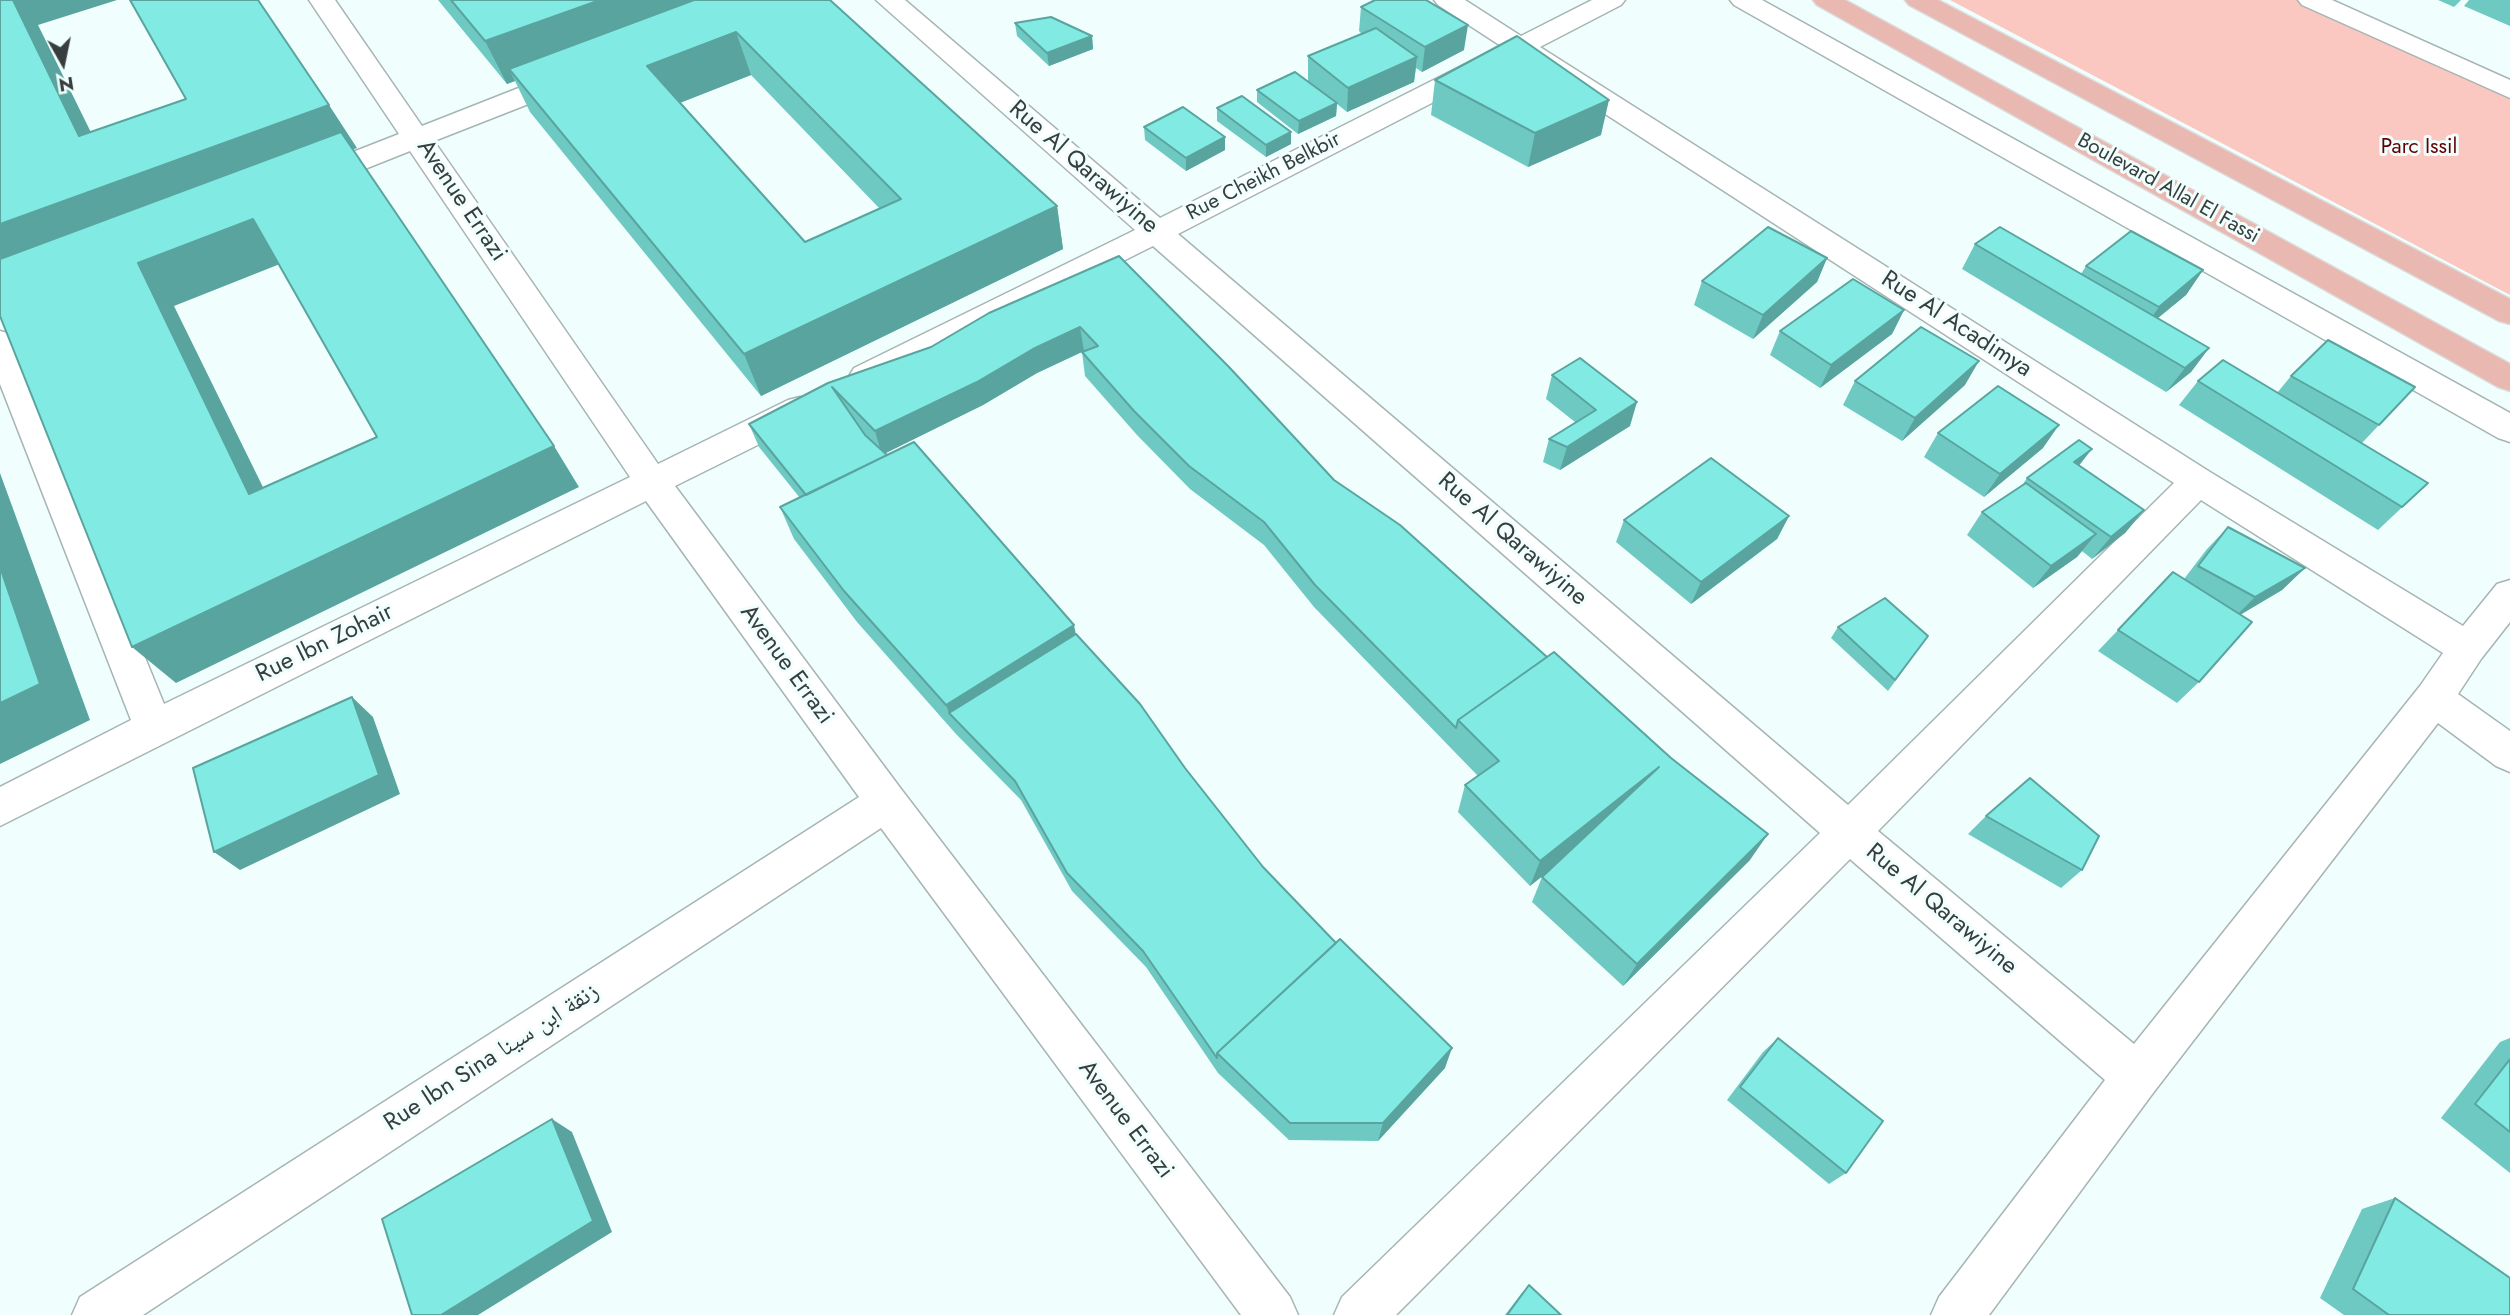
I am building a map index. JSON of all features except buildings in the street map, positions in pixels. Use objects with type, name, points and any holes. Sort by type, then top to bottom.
[{"type":"main road","name":"Boulevard Allal El Fassi","points":[[1826,0],[2510,379]]},
{"type":"main road","name":"Boulevard Allal El Fassi","points":[[1918,0],[2510,313]]},
{"type":"street","name":"Avenue Errazi","points":[[322,0],[652,482],[886,802],[1272,1315]]},
{"type":"street","name":"Rue Al Qarawiyine","points":[[889,0],[1849,832],[2137,1077]]},
{"type":"street","name":"Rue Al Acadimya","points":[[1447,0],[2198,481],[2467,648]]},
{"type":"street","name":"Rue Cheikh Belkbir","points":[[652,482],[1157,232],[1612,0]]},
{"type":"street","points":[[1744,0],[2510,429]]},
{"type":"street","points":[[2311,0],[2510,90]]},
{"type":"street","points":[[292,187],[595,69]]},
{"type":"street","points":[[0,342],[154,728]]},
{"type":"street","points":[[1360,1315],[1849,832],[2198,481]]},
{"type":"street","name":"Rue Ibn Zohair","points":[[0,808],[154,728],[652,482]]},
{"type":"street","points":[[1957,1315],[2137,1077],[2434,698],[2467,648],[2510,595]]},
{"type":"street","points":[[2434,698],[2510,754]]},
{"type":"street","name":"Rue Ibn Sina زنقة ابن سينا","points":[[98,1315],[886,802]]},
{"type":"green space","name":"Parc Issil","points":[[1950,0],[2305,0],[2510,94],[2510,295]]}]
